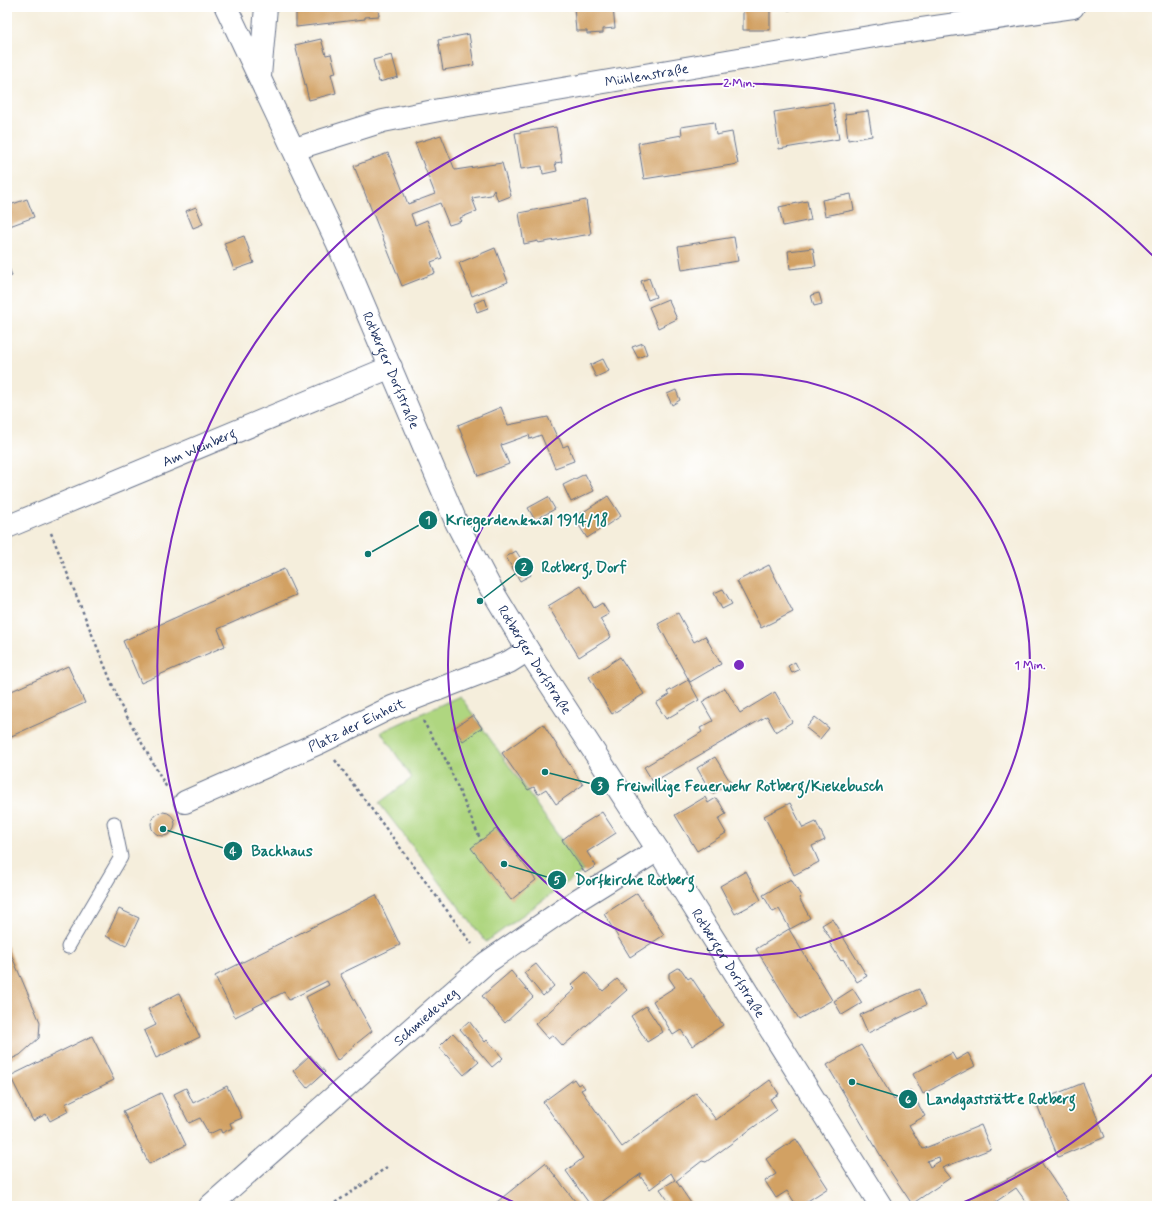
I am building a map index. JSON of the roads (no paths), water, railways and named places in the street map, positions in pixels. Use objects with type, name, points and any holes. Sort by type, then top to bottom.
[{"type":"street","name":"Rotberger Dorfstraße","points":[[226,7],[260,76],[337,242],[467,545],[528,650],[658,850],[881,1206]]},
{"type":"street","points":[[260,76],[266,7]]},
{"type":"street","name":"Mühlenstraße","points":[[294,149],[383,121],[439,110],[879,36],[1073,7]]},
{"type":"street","name":"Am Weinberg","points":[[7,527],[391,367]]},
{"type":"street","name":"Platz der Einheit","points":[[185,802],[321,742],[411,700],[508,662],[528,650]]},
{"type":"street","name":"Schmiedeweg","points":[[210,1206],[486,964],[579,899],[658,850]]},
{"type":"lane","points":[[68,947],[121,857],[114,823]]},
{"type":"place","name":"Kriegerdenkmal 1914/18","points":[[368,554]]},
{"type":"place","name":"Rotberg, Dorf","points":[[480,601]]},
{"type":"place","name":"Freiwillige Feuerwehr Rotberg/Kiekebusch","points":[[545,772]]},
{"type":"place","name":"Backhaus","points":[[163,829]]},
{"type":"place","name":"Dorfkirche Rotberg","points":[[504,864]]},
{"type":"place","name":"Landgaststätte Rotberg","points":[[852,1082]]}]
